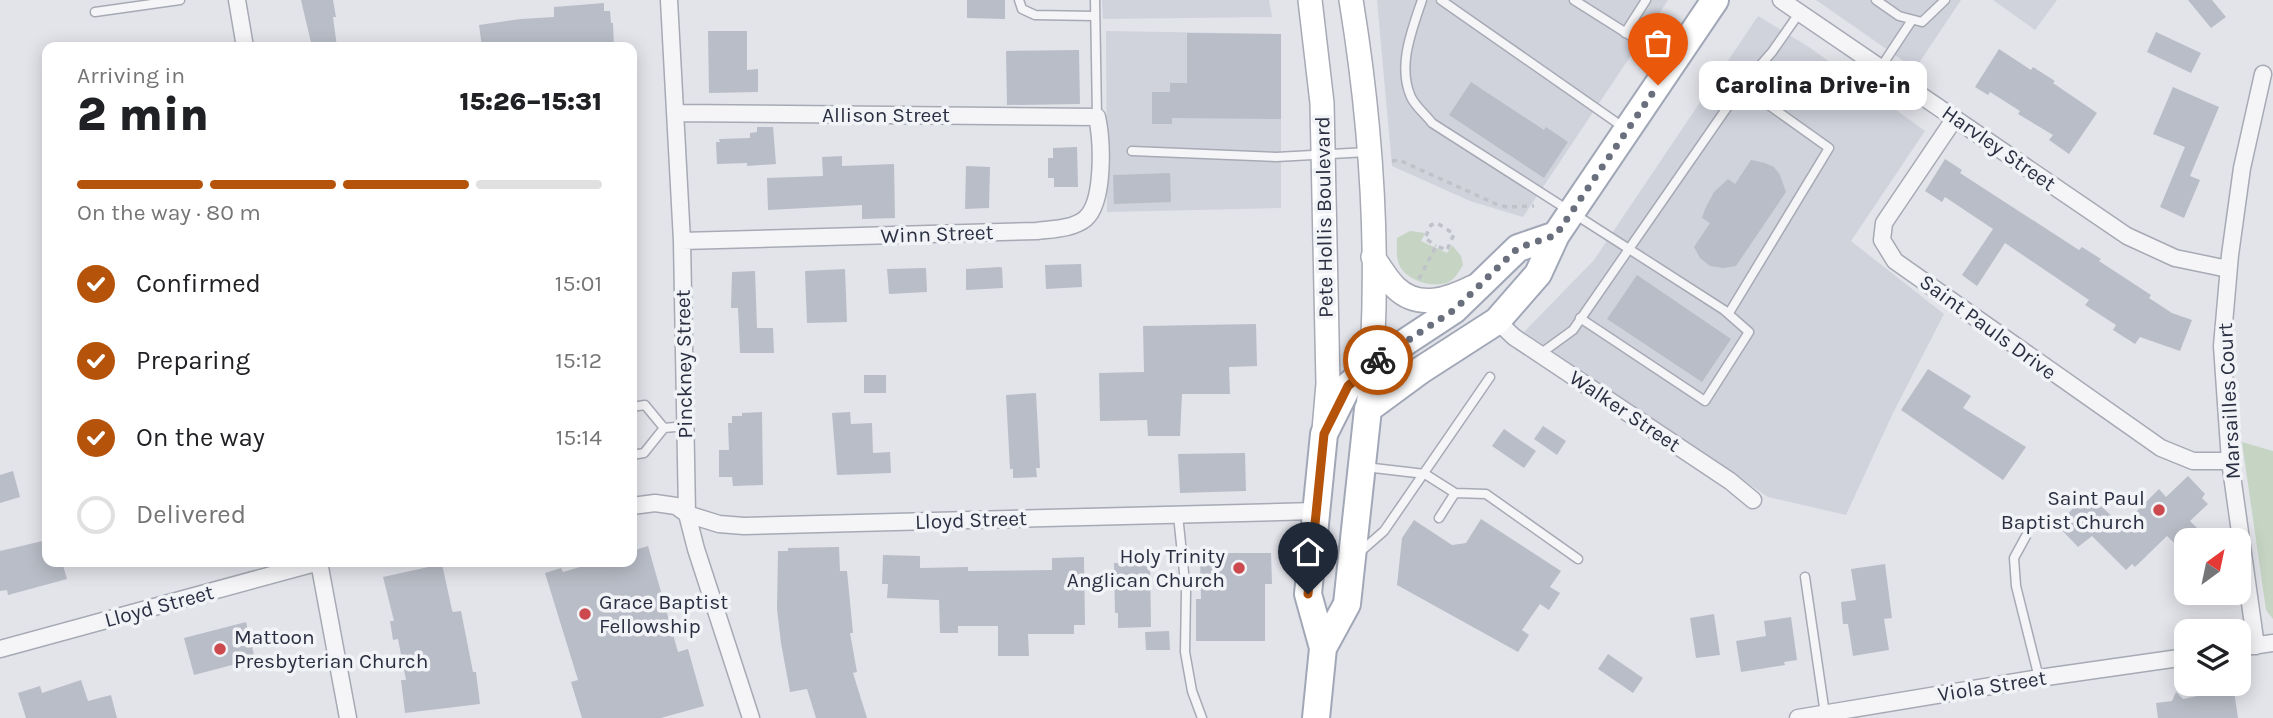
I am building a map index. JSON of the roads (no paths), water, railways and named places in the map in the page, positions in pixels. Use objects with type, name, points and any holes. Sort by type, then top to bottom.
[{"type":"main road","name":"Pete Hollis Boulevard","points":[[1310,0],[1322,103],[1328,384],[1324,434]]},
{"type":"main road","name":"Pete Hollis Boulevard","points":[[1352,0],[1373,213],[1372,364],[1368,409]]},
{"type":"main road","points":[[1323,648],[1348,604],[1368,409],[1421,370],[1497,321],[1538,274],[1556,235],[1715,0]]},
{"type":"main road","points":[[1316,718],[1323,648],[1308,594],[1324,434],[1348,386],[1372,364],[1454,310],[1518,248],[1556,235]]},
{"type":"main road","points":[[1373,257],[1397,289],[1422,301],[1449,299],[1479,284]]},
{"type":"street","points":[[237,0],[243,42]]},
{"type":"street","name":"Pinckney Street","points":[[669,0],[682,241],[687,513],[696,549],[751,718]]},
{"type":"street","name":"Harvley Street","points":[[1781,0],[2127,236],[2175,258],[2228,269]]},
{"type":"street","name":"Marsailles Court","points":[[2256,646],[2230,461],[2222,346],[2228,269],[2242,168],[2263,74]]},
{"type":"street","name":"Allison Street","points":[[675,114],[1097,117]]},
{"type":"street","name":"Winn Street","points":[[682,241],[1067,228],[1086,218],[1097,194],[1101,155],[1097,117]]},
{"type":"street","name":"Saint Pauls Drive","points":[[1955,118],[1884,223],[1882,240],[1895,261],[2161,448],[2193,461],[2230,461]]},
{"type":"street","name":"Walker Street","points":[[1497,321],[1514,337],[1730,481],[1753,500]]},
{"type":"street","name":"Lloyd Street","points":[[637,506],[676,506],[687,513],[719,524],[744,526],[1315,511]]},
{"type":"street","name":"Lloyd Street","points":[[0,649],[301,567]]},
{"type":"street","points":[[320,567],[348,718]]},
{"type":"street","points":[[2251,647],[2273,643]]},
{"type":"street","name":"Viola Street","points":[[1798,718],[2174,659]]},
{"type":"lane","points":[[96,12],[180,0]]},
{"type":"lane","points":[[1019,0],[1023,9],[1035,15],[1094,16]]},
{"type":"lane","points":[[1096,0],[1094,16],[1097,117]]},
{"type":"lane","points":[[1422,0],[1409,39],[1405,65],[1411,97],[1432,123],[1728,313],[1749,332],[1705,401],[1580,318]]},
{"type":"lane","points":[[1441,0],[1628,130]]},
{"type":"lane","points":[[1574,0],[1674,62]]},
{"type":"lane","points":[[1625,33],[1646,0]]},
{"type":"lane","points":[[1876,0],[1899,16],[1922,22],[1945,0]]},
{"type":"lane","points":[[1540,354],[1573,330],[1742,86],[1772,52],[1800,12]]},
{"type":"lane","points":[[1881,67],[1912,20]]},
{"type":"lane","points":[[1728,313],[1829,148],[1742,86]]},
{"type":"lane","points":[[1132,151],[1276,158],[1368,152]]},
{"type":"lane","points":[[1353,558],[1384,531],[1490,377]]},
{"type":"lane","points":[[637,406],[645,405],[664,428]]},
{"type":"lane","points":[[637,454],[644,453],[664,428],[685,426]]},
{"type":"lane","points":[[1362,466],[1425,474],[1455,493],[1486,494],[1578,559]]},
{"type":"lane","points":[[1439,518],[1455,493]]},
{"type":"lane","points":[[1178,515],[1186,592],[1185,652],[1192,691],[1202,718]]},
{"type":"lane","points":[[2026,536],[2014,558],[2015,586],[2039,678]]},
{"type":"lane","points":[[1805,577],[1825,714]]},
{"type":"place","name":"Carolina Drive-in","points":[[1658,85]]},
{"type":"place","name":"Saint Paul Baptist Church","points":[[2159,510]]},
{"type":"place","name":"Holy Trinity Anglican Church","points":[[1239,568]]},
{"type":"place","name":"Grace Baptist Fellowship","points":[[585,614]]},
{"type":"place","name":"Mattoon Presbyterian Church","points":[[220,649]]}]
